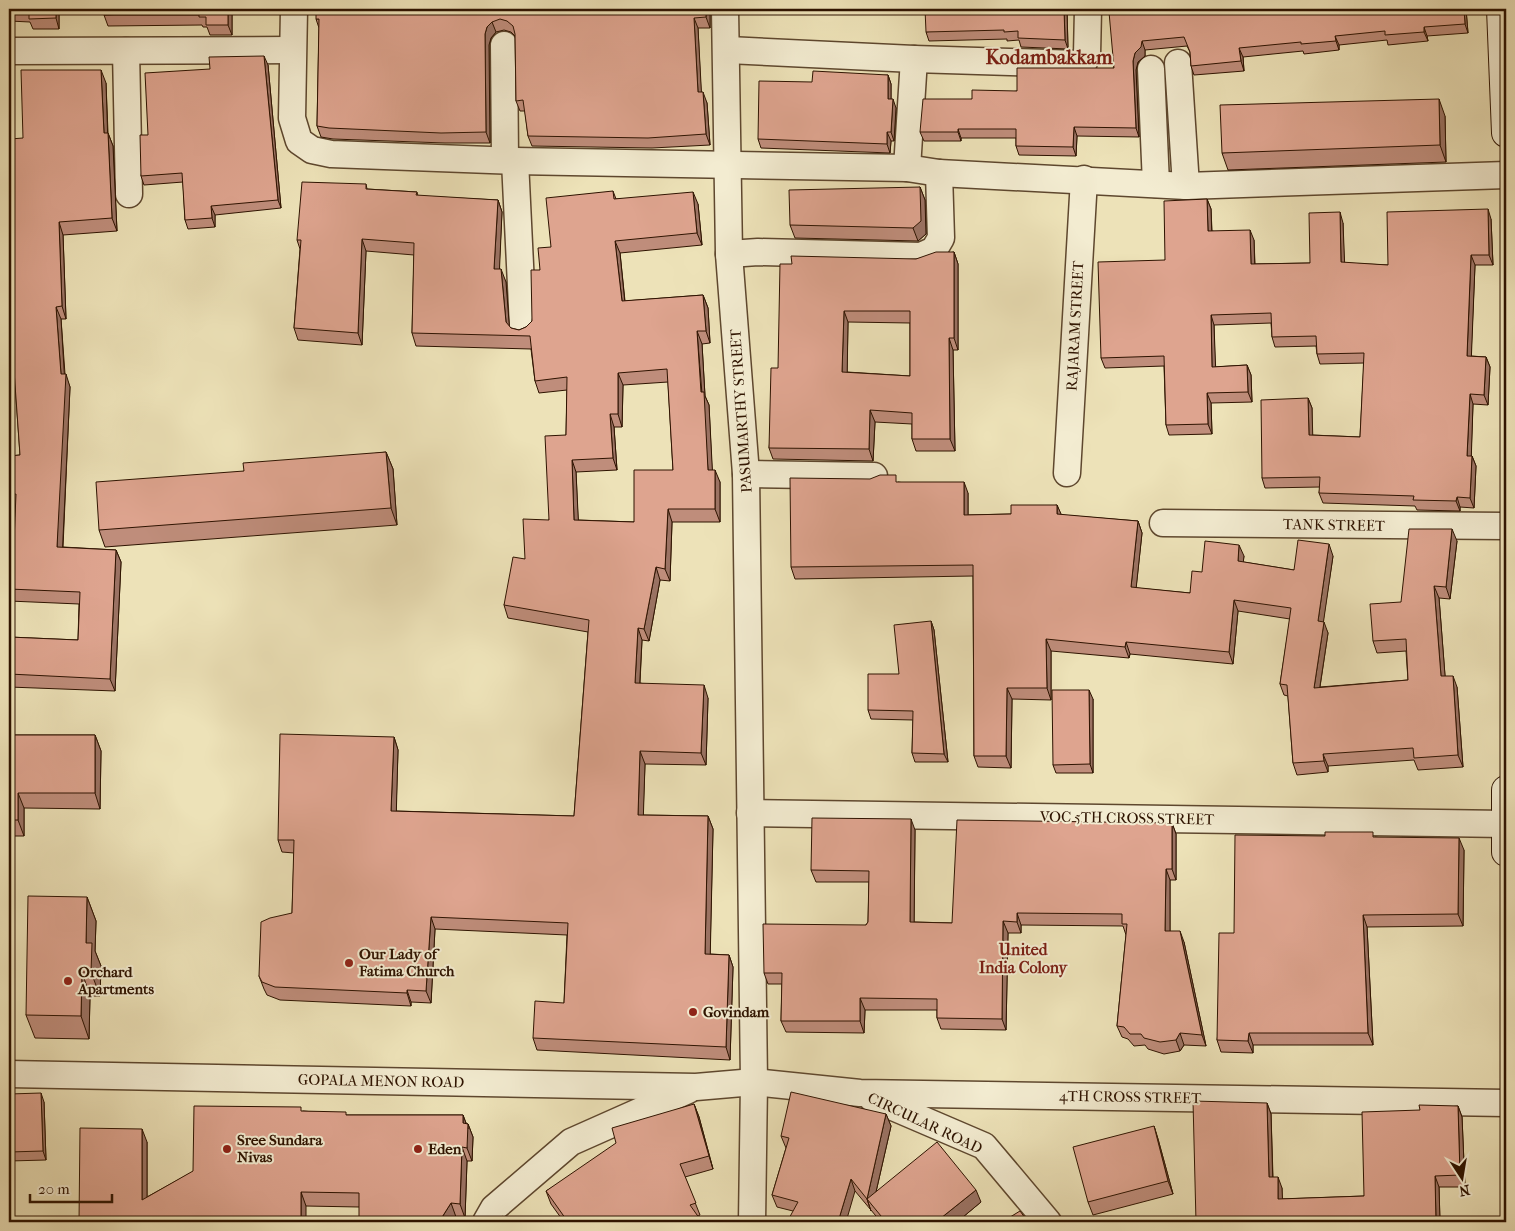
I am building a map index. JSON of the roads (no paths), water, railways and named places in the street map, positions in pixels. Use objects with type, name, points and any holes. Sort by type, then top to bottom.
[{"type":"street","points":[[294,9],[292,118],[298,141],[312,150],[331,154],[510,161],[907,168],[939,173],[1084,179],[1186,186],[1506,175]]},
{"type":"street","name":"PASUMARTHY STREET","points":[[725,9],[728,50],[729,254],[746,474],[754,1082],[752,1222]]},
{"type":"street","points":[[728,50],[914,59],[1079,64],[1084,62],[1087,55],[1088,9]]},
{"type":"street","points":[[1501,9],[1505,52],[1506,133]]},
{"type":"street","points":[[504,44],[510,161],[523,327]]},
{"type":"street","points":[[9,51],[292,50]]},
{"type":"street","points":[[126,51],[129,194]]},
{"type":"street","points":[[907,168],[914,59]]},
{"type":"street","points":[[1178,64],[1186,186]]},
{"type":"street","points":[[1151,69],[1156,184]]},
{"type":"street","points":[[729,254],[758,252],[920,256],[934,250],[941,238],[939,173]]},
{"type":"street","name":"RAJARAM STREET","points":[[1067,473],[1084,179]]},
{"type":"street","points":[[746,474],[874,476]]},
{"type":"street","name":"TANK STREET","points":[[1163,523],[1506,526]]},
{"type":"street","points":[[1506,790],[1506,852]]},
{"type":"street","name":"VOC 5TH CROSS STREET","points":[[750,813],[1505,824]]},
{"type":"street","name":"GOPALA MENON ROAD","points":[[9,1074],[696,1087],[754,1082]]},
{"type":"street","name":"4TH CROSS STREET","points":[[754,1082],[860,1092],[1506,1103]]},
{"type":"street","points":[[486,1222],[494,1208],[571,1142],[696,1087]]},
{"type":"street","name":"CIRCULAR ROAD","points":[[860,1092],[984,1146],[1048,1222]]},
{"type":"place","name":"Our Lady of Fatima Church","points":[[349,963]]},
{"type":"place","name":"Orchard Apartments","points":[[68,981]]},
{"type":"place","name":"Govindam","points":[[693,1012]]},
{"type":"place","name":"Sree Sundara Nivas","points":[[227,1149]]},
{"type":"place","name":"Eden","points":[[418,1149]]},
{"type":"district","name":"Kodambakkam","points":[[1049,57]]},
{"type":"district","name":"United India Colony","points":[[1023,958]]}]
